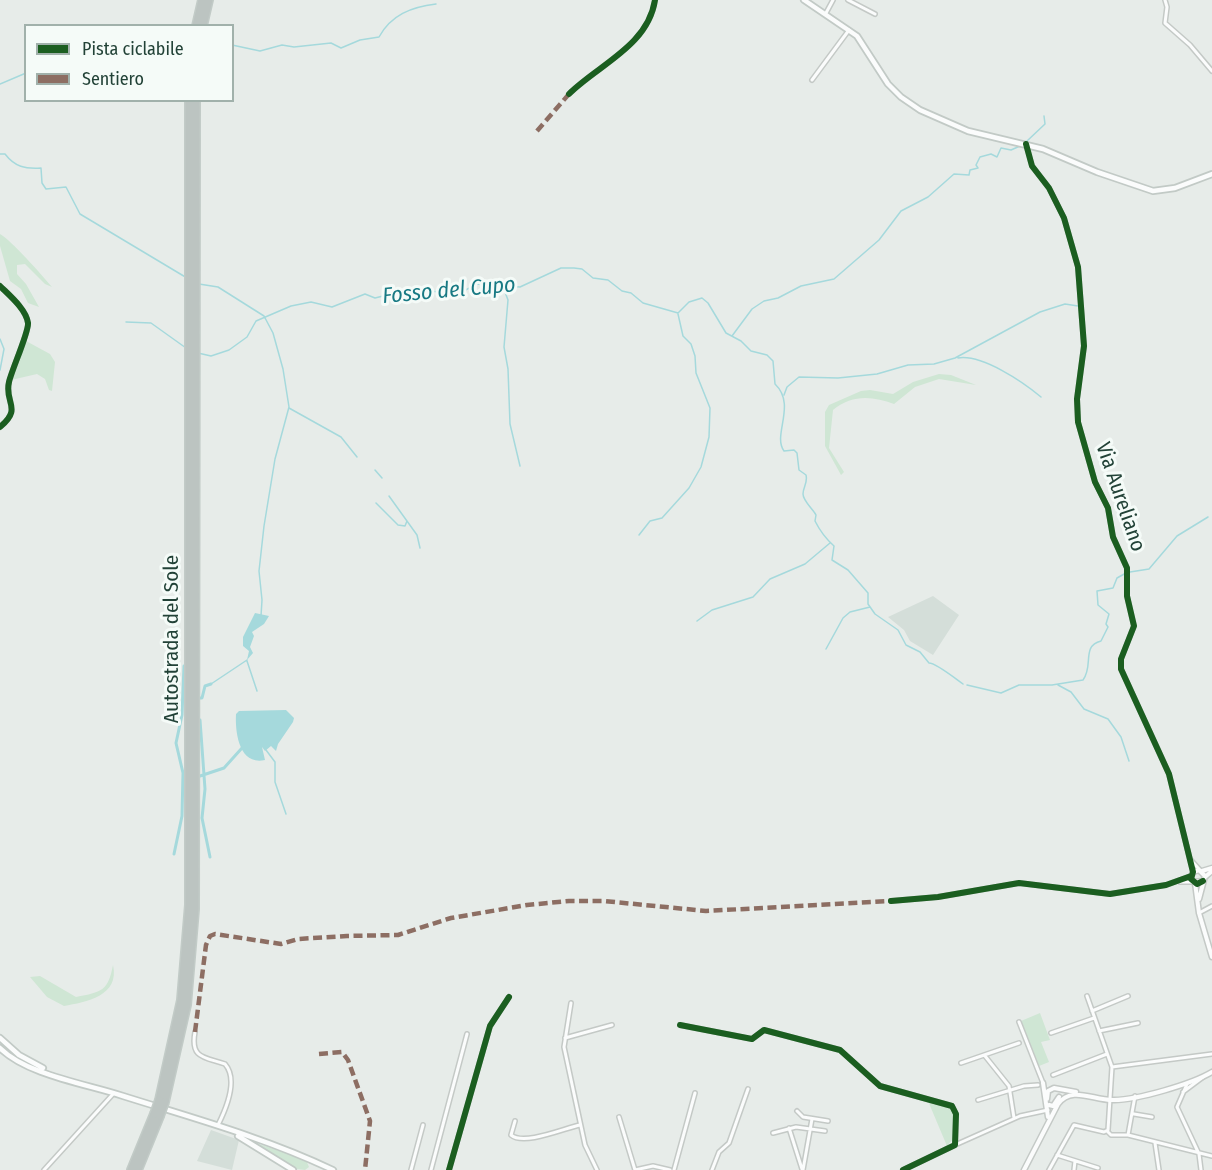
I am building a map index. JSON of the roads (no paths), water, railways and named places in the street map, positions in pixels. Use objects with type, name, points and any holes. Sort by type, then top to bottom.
[{"type":"highway","points":[[197,24],[205,1]]},
{"type":"highway","points":[[203,24],[205,1]]},
{"type":"highway","name":"Autostrada del Sole","points":[[138,1170],[162,1101],[181,1023],[192,962],[195,909],[189,102]]},
{"type":"highway","name":"Autostrada del Sole","points":[[191,139],[196,102]]},
{"type":"highway","name":"Autostrada del Sole","points":[[132,1170],[157,1115]]},
{"type":"main road","points":[[804,0],[849,30],[863,44],[888,84],[910,104],[978,135],[1047,150],[1130,185],[1155,191],[1175,188],[1212,174]]},
{"type":"main road","points":[[0,1038],[26,1059],[67,1079]]},
{"type":"main road","points":[[0,1048],[31,1066],[220,1127],[333,1170]]},
{"type":"main road","points":[[220,1127],[293,1170]]},
{"type":"main road","points":[[313,1170],[317,1162]]},
{"type":"street","points":[[569,94],[636,39],[650,22],[655,0]]},
{"type":"street","points":[[826,13],[833,0]]},
{"type":"street","points":[[848,0],[854,1],[875,14]]},
{"type":"street","points":[[1165,0],[1167,8],[1165,23],[1193,48],[1212,71]]},
{"type":"street","points":[[812,80],[849,30]]},
{"type":"street","name":"Via Aureliano","points":[[1026,144],[1029,159],[1049,188],[1064,218],[1078,270],[1084,346],[1077,401],[1078,422],[1095,480],[1108,507],[1113,537],[1127,568],[1127,594],[1134,626],[1120,667],[1169,774],[1192,874]]},
{"type":"street","points":[[0,285],[23,313],[28,327],[15,359],[7,391],[13,408],[10,418],[0,427]]},
{"type":"street","name":"Via Aureliano","points":[[1189,857],[1201,871]]},
{"type":"street","points":[[1175,882],[1192,874],[1212,869]]},
{"type":"street","points":[[1199,911],[1200,889],[1212,869]]},
{"type":"street","points":[[1201,871],[1204,880]]},
{"type":"street","points":[[1192,874],[1199,911],[1212,957]]},
{"type":"street","points":[[891,901],[938,897],[1014,884],[1106,894],[1175,882],[1194,883],[1204,880]]},
{"type":"street","points":[[1199,911],[1212,906]]},
{"type":"street","points":[[1206,940],[1212,937]]},
{"type":"street","points":[[1087,996],[1112,1068],[1112,1100],[1107,1131]]},
{"type":"street","points":[[1092,1011],[1128,996]]},
{"type":"street","points":[[449,1170],[490,1026],[509,997]]},
{"type":"street","points":[[571,1003],[565,1038],[586,1150],[597,1170]]},
{"type":"street","points":[[1051,1033],[1094,1018]]},
{"type":"street","points":[[1019,1022],[1047,1101],[1053,1107],[1059,1097]]},
{"type":"street","points":[[1099,1031],[1138,1023]]},
{"type":"street","points":[[680,1024],[751,1039],[764,1030],[841,1050],[879,1085],[952,1106],[956,1114],[955,1145]]},
{"type":"street","points":[[565,1038],[612,1025]]},
{"type":"street","points":[[195,1032],[193,1044],[198,1054],[225,1064],[230,1071],[230,1095],[220,1127]]},
{"type":"street","points":[[431,1170],[467,1034]]},
{"type":"street","points":[[961,1063],[1019,1043]]},
{"type":"street","points":[[1053,1075],[1107,1054]]},
{"type":"street","points":[[1112,1068],[1212,1054]]},
{"type":"street","points":[[985,1056],[1011,1090],[1014,1118]]},
{"type":"street","points":[[1201,1170],[1199,1154],[1177,1109],[1183,1092],[1189,1085],[1212,1072]]},
{"type":"street","points":[[978,1100],[1011,1090],[1043,1085],[1112,1100],[1189,1085]]},
{"type":"street","points":[[1178,1086],[1183,1092]]},
{"type":"street","points":[[1024,1170],[1057,1106],[1059,1097],[1054,1088]]},
{"type":"street","points":[[1046,1127],[1048,1091],[1054,1088]]},
{"type":"street","points":[[712,1170],[719,1152],[729,1143],[748,1089]]},
{"type":"street","points":[[44,1170],[114,1093]]},
{"type":"street","points":[[619,1118],[635,1170],[655,1166],[672,1170],[695,1093]]},
{"type":"street","points":[[903,1170],[1014,1118],[1057,1106],[1069,1095],[1088,1096]]},
{"type":"street","points":[[1128,1135],[1136,1096]]},
{"type":"street","points":[[797,1111],[802,1117],[828,1121]]},
{"type":"street","points":[[1134,1114],[1152,1118]]},
{"type":"street","points":[[803,1170],[812,1119]]},
{"type":"street","points":[[515,1121],[512,1136],[519,1139],[541,1136],[580,1125]]},
{"type":"street","points":[[1049,1170],[1074,1124],[1107,1131],[1112,1135],[1128,1135],[1212,1156]]},
{"type":"street","points":[[411,1170],[423,1125]]},
{"type":"street","points":[[789,1128],[803,1170]]},
{"type":"street","points":[[773,1133],[789,1128],[825,1131]]},
{"type":"street","points":[[1153,1170],[1159,1170],[1155,1143]]},
{"type":"street","points":[[1057,1155],[1098,1168]]},
{"type":"street","points":[[1074,1170],[1075,1161]]},
{"type":"water","points":[[255,613],[269,616],[264,624],[252,632],[254,636],[250,647],[253,653],[247,660],[249,651],[243,646],[243,637]]},
{"type":"water","points":[[286,710],[294,718],[276,751],[271,746],[265,751],[262,747],[265,760],[249,758],[240,746],[236,730],[236,714],[239,711]]},
{"type":"waterway","points":[[234,45],[260,51],[282,45],[294,47],[331,43],[341,48],[360,40],[379,37],[389,23],[403,13],[418,7],[436,4]]},
{"type":"waterway","points":[[0,84],[24,74]]},
{"type":"waterway","points":[[1027,141],[1045,124],[1044,116]]},
{"type":"waterway","points":[[732,336],[752,309],[764,301],[778,298],[801,286],[834,279],[879,240],[901,211],[928,197],[954,174],[969,175],[970,170],[978,168],[976,165],[980,157],[991,154],[997,157],[1001,148],[1011,150],[1020,146]]},
{"type":"waterway","points":[[0,154],[5,154],[21,166],[41,168],[42,183],[46,189],[66,187],[80,214],[187,278]]},
{"type":"waterway","name":"Fosso del Cupo","points":[[198,353],[211,356],[229,350],[247,337],[256,321],[291,306],[311,302],[332,307],[365,294],[375,298],[395,293],[412,297],[430,291],[458,294],[477,284],[520,287],[561,268],[582,269],[593,278],[608,280],[643,303],[678,313],[689,302],[702,298],[708,303],[726,333],[741,341],[751,351],[767,355],[773,361],[775,384],[784,401],[781,444],[784,451],[794,450],[797,453],[799,470],[806,475],[803,497],[816,515],[815,521],[819,528],[834,546],[832,560],[848,570],[868,593],[868,604],[875,614],[898,630],[906,645],[920,652],[929,663],[941,668],[963,684]]},
{"type":"waterway","points":[[199,284],[218,287],[264,316],[273,333],[283,369],[289,407],[275,459],[264,526],[259,571],[261,616]]},
{"type":"waterway","points":[[503,287],[508,300],[504,347],[508,369],[510,424],[520,466]]},
{"type":"waterway","points":[[784,395],[787,387],[799,377],[838,378],[877,374],[908,365],[934,364],[955,358],[1040,312],[1065,304],[1078,306]]},
{"type":"waterway","points":[[639,535],[650,521],[662,518],[689,488],[701,467],[709,437],[710,408],[696,373],[695,356],[691,344],[683,336],[678,314]]},
{"type":"waterway","name":"Fosso del Cupo","points":[[126,322],[151,323],[186,348]]},
{"type":"waterway","points":[[0,339],[4,349],[0,370]]},
{"type":"waterway","points":[[958,358],[979,360],[1002,370],[1041,397]]},
{"type":"waterway","points":[[289,408],[341,437],[357,457]]},
{"type":"waterway","points":[[375,470],[382,478]]},
{"type":"waterway","points":[[389,496],[417,535],[420,548]]},
{"type":"waterway","points":[[376,503],[398,525],[405,526],[407,521]]},
{"type":"waterway","name":"Fosso del Cupo","points":[[1130,572],[1149,569],[1177,536],[1208,517]]},
{"type":"waterway","points":[[697,621],[712,610],[753,597],[770,579],[805,564],[830,543]]},
{"type":"waterway","name":"Fosso del Cupo","points":[[967,685],[1001,693],[1019,685],[1052,685],[1083,680],[1088,669],[1091,647],[1101,641],[1108,627],[1106,624],[1109,614],[1098,605],[1097,591],[1113,588],[1117,578],[1126,573]]},
{"type":"waterway","points":[[826,649],[843,618],[850,612],[870,607]]},
{"type":"waterway","points":[[211,684],[247,660]]},
{"type":"waterway","points":[[247,661],[257,691]]},
{"type":"waterway","points":[[174,854],[182,816],[183,773],[176,743],[182,715],[184,666]]},
{"type":"waterway","points":[[195,698],[202,698],[205,686],[211,684]]},
{"type":"waterway","points":[[1058,685],[1071,692],[1084,709],[1108,719],[1121,737],[1129,761]]},
{"type":"waterway","points":[[200,720],[205,789],[202,818],[210,857]]},
{"type":"waterway","points":[[197,777],[224,768],[242,748]]},
{"type":"waterway","points":[[266,750],[275,762],[275,782],[286,814]]}]
